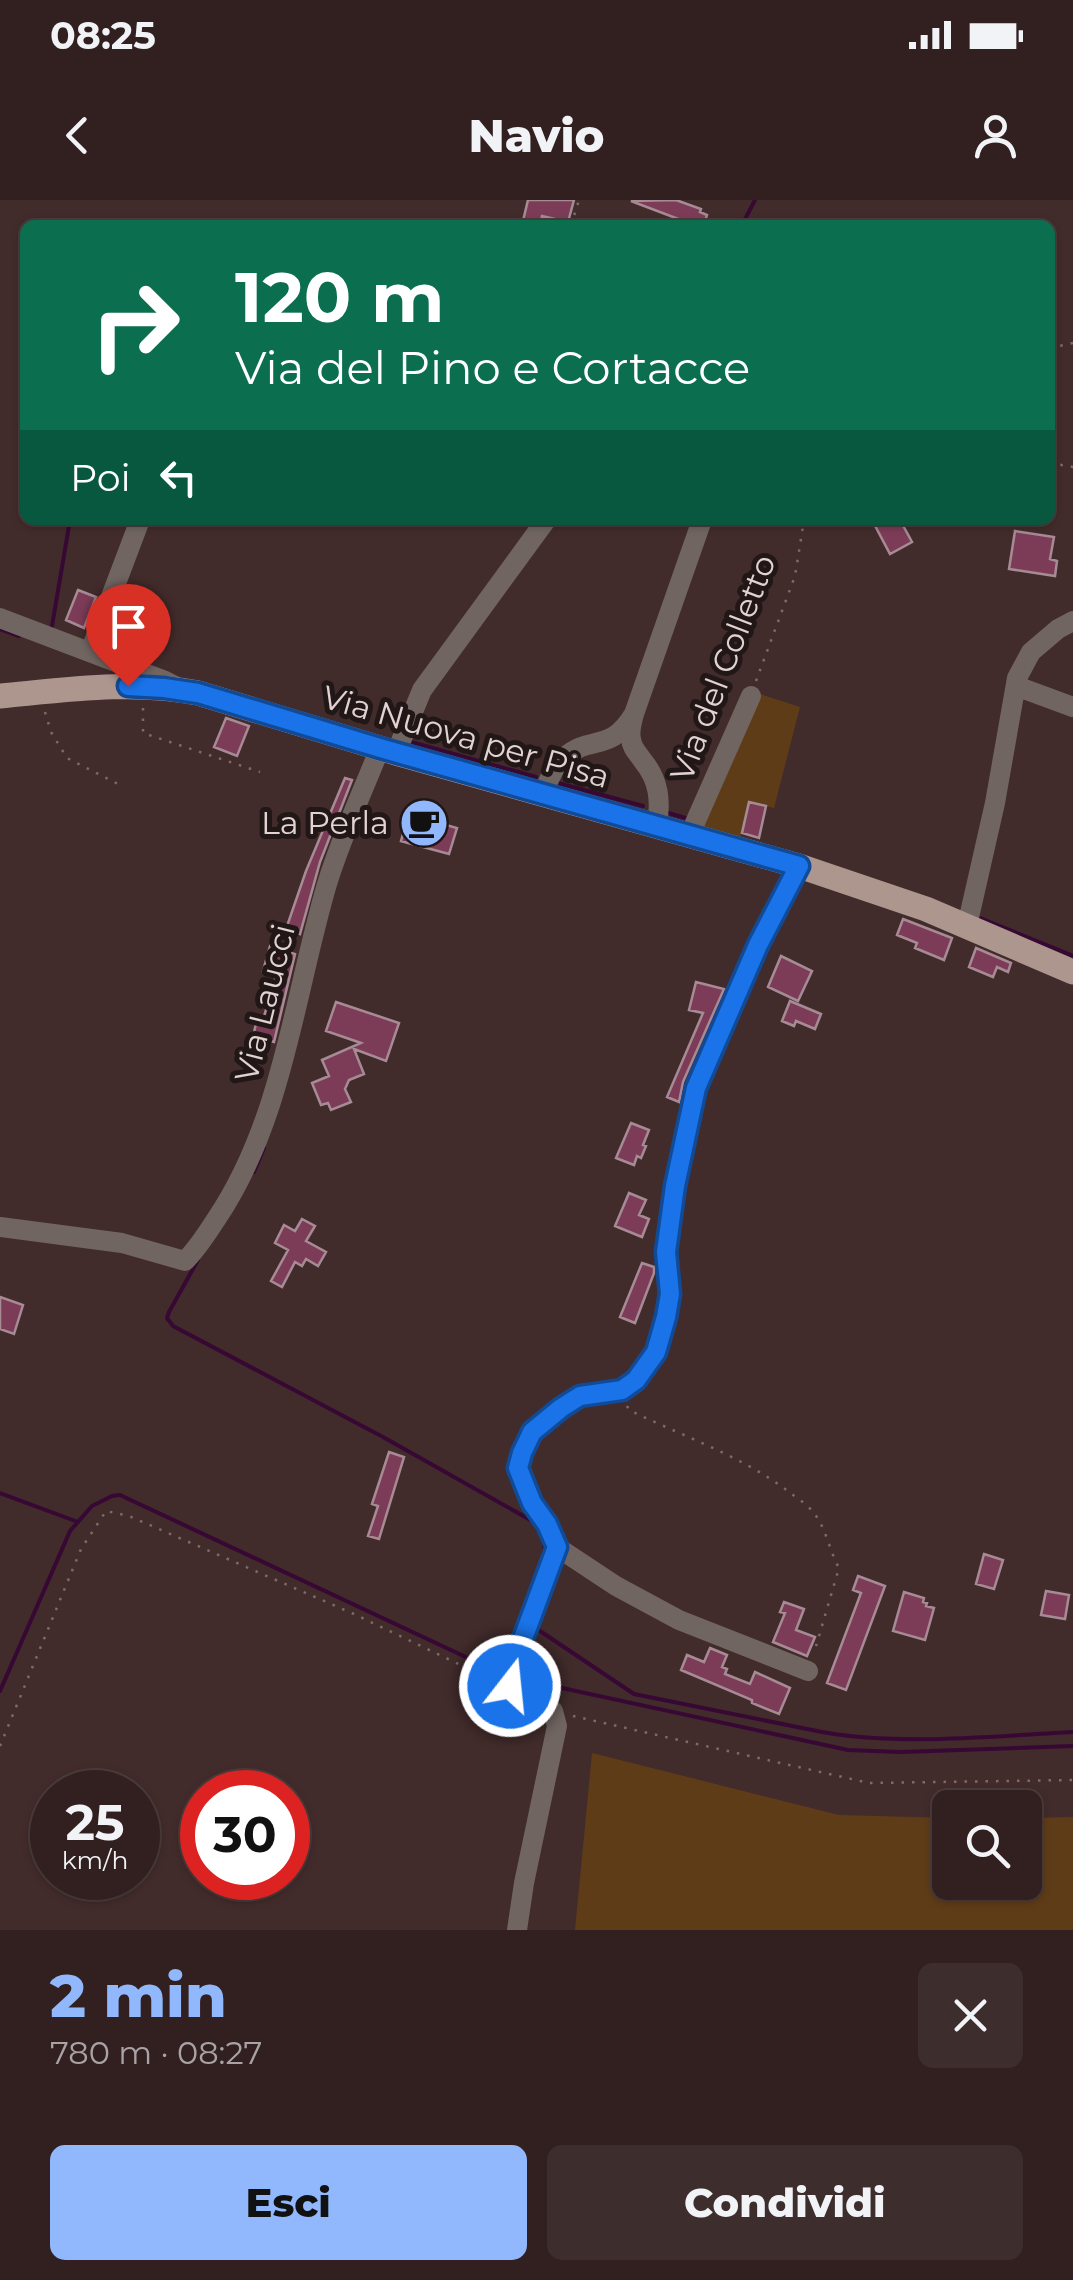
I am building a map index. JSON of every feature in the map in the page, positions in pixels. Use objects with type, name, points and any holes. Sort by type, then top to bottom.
[{"type":"main road","name":"Via Nuova per Pisa","points":[[0,696],[142,686],[180,690],[799,866],[884,893],[1073,972]]},
{"type":"street","points":[[90,652],[138,525]]},
{"type":"street","name":"Via Laucci","points":[[0,1227],[122,1243],[184,1261],[195,1250],[230,1198],[257,1144],[276,1089],[328,880],[388,750],[422,690],[542,525]]},
{"type":"street","points":[[657,825],[658,792],[630,733],[700,525]]},
{"type":"street","points":[[0,618],[180,690]]},
{"type":"street","points":[[967,926],[992,818],[1017,678],[1030,652],[1073,621]]},
{"type":"street","points":[[1016,686],[1073,707]]},
{"type":"street","name":"Via del Colletto","points":[[690,834],[750,696]]},
{"type":"street","points":[[543,793],[556,766],[569,753],[615,737],[634,714]]},
{"type":"street","points":[[799,866],[758,945],[696,1088],[675,1186],[666,1252],[670,1294],[656,1352],[636,1380],[622,1390],[580,1396],[532,1432],[518,1468],[557,1547],[616,1586],[679,1620],[808,1671]]},
{"type":"street","points":[[517,1930],[557,1726],[552,1711],[511,1682],[557,1547]]},
{"type":"path","name":"Via del Colletto","points":[[750,696],[795,576],[803,525]]},
{"type":"path","points":[[142,686],[143,733],[260,772]]},
{"type":"path","points":[[40,693],[52,732],[67,758],[118,784]]},
{"type":"path","points":[[622,1390],[629,1410],[749,1466],[812,1510],[839,1568],[808,1671]]},
{"type":"path","points":[[0,1746],[81,1549],[106,1511],[129,1516],[511,1682]]},
{"type":"path","points":[[552,1711],[869,1783],[1073,1780]]},
{"type":"shaded area","points":[[757,693],[800,707],[774,808],[749,802],[740,839],[695,826]]},
{"type":"shaded area","points":[[592,1753],[839,1815],[932,1818],[932,1900],[1042,1900],[1042,1818],[1073,1817],[1073,1930],[575,1930]]},
{"type":"building","points":[[528,200],[574,200],[569,220],[542,216],[541,220],[523,220]]},
{"type":"building","points":[[676,200],[707,215],[706,220],[681,220],[631,201]]},
{"type":"building","points":[[875,525],[903,525],[912,542],[890,554]]},
{"type":"building","points":[[1015,531],[1054,537],[1050,559],[1057,561],[1055,576],[1009,569]]},
{"type":"building","points":[[78,590],[96,597],[84,628],[66,620]]},
{"type":"building","points":[[226,718],[249,726],[237,756],[214,747]]},
{"type":"building","points":[[345,778],[352,780],[320,862],[300,934],[286,929]]},
{"type":"building","points":[[749,802],[766,806],[759,838],[742,833]]},
{"type":"building","points":[[407,819],[457,828],[449,854],[401,841]]},
{"type":"building","points":[[903,919],[952,938],[944,960],[915,948],[917,943],[897,935]]},
{"type":"building","points":[[270,946],[295,954],[274,1042],[253,1037],[257,1019],[263,1020],[276,975],[263,971]]},
{"type":"building","points":[[976,948],[1011,963],[1008,972],[997,967],[993,977],[969,967]]},
{"type":"building","points":[[781,956],[812,971],[798,1001],[768,987]]},
{"type":"building","points":[[696,982],[724,989],[683,1082],[679,1102],[667,1097],[703,1013],[689,1010]]},
{"type":"building","points":[[790,1001],[821,1014],[815,1029],[796,1021],[794,1026],[782,1021]]},
{"type":"building","points":[[336,1002],[399,1023],[386,1061],[354,1049],[364,1074],[349,1080],[345,1089],[351,1102],[331,1110],[328,1103],[321,1105],[312,1083],[329,1076],[322,1060],[361,1043],[326,1031]]},
{"type":"building","points":[[631,1123],[649,1130],[641,1158],[637,1156],[634,1165],[616,1158]]},
{"type":"building","points":[[629,1193],[646,1200],[639,1215],[649,1219],[642,1237],[615,1226]]},
{"type":"building","points":[[302,1219],[315,1226],[306,1241],[326,1252],[318,1266],[306,1259],[302,1266],[295,1262],[282,1287],[271,1281],[288,1250],[275,1243],[284,1225],[295,1231]]},
{"type":"building","points":[[642,1263],[654,1267],[654,1273],[635,1323],[620,1317]]},
{"type":"building","points":[[0,1297],[23,1305],[14,1334],[0,1329]]},
{"type":"building","points":[[389,1452],[404,1457],[379,1539],[368,1536],[378,1506],[372,1504]]},
{"type":"building","points":[[984,1554],[1003,1560],[994,1589],[976,1584]]},
{"type":"building","points":[[858,1576],[885,1586],[846,1690],[827,1683],[861,1593],[853,1590]]},
{"type":"building","points":[[1046,1591],[1069,1595],[1065,1619],[1041,1615]]},
{"type":"building","points":[[904,1592],[924,1598],[926,1606],[934,1608],[925,1640],[893,1631]]},
{"type":"building","points":[[784,1602],[804,1609],[796,1630],[815,1637],[807,1656],[773,1642],[785,1613],[780,1612]]},
{"type":"building","points":[[710,1648],[727,1655],[722,1667],[727,1669],[725,1674],[750,1684],[755,1672],[790,1688],[779,1714],[681,1670],[687,1655],[704,1662]]},
{"type":"waterway","points":[[745,220],[755,200]]},
{"type":"waterway","points":[[52,626],[69,525]]},
{"type":"waterway","points":[[0,629],[19,636]]},
{"type":"waterway","points":[[411,742],[536,777]]},
{"type":"waterway","points":[[558,783],[643,806]]},
{"type":"waterway","points":[[665,812],[689,819]]},
{"type":"waterway","points":[[980,918],[1073,956]]},
{"type":"waterway","points":[[254,1172],[264,1148]]},
{"type":"waterway","points":[[198,1260],[169,1312],[167,1318],[173,1326],[534,1522],[544,1541],[545,1553]]},
{"type":"waterway","points":[[0,1493],[78,1522]]},
{"type":"waterway","points":[[0,1691],[70,1531],[92,1506],[120,1495],[502,1674]]},
{"type":"waterway","points":[[537,1629],[634,1694],[822,1732],[915,1739],[1073,1732]]},
{"type":"waterway","points":[[516,1678],[848,1750],[1073,1746]]},
{"type":"place","name":"La Perla","points":[[424,823]]},
{"type":"route","points":[[128,686],[198,693],[799,866],[758,945],[696,1088],[675,1186],[666,1252],[670,1294],[656,1352],[636,1380],[622,1390],[580,1396],[561,1408],[532,1432],[522,1453],[518,1468],[557,1547],[515,1660],[510,1686]]}]
